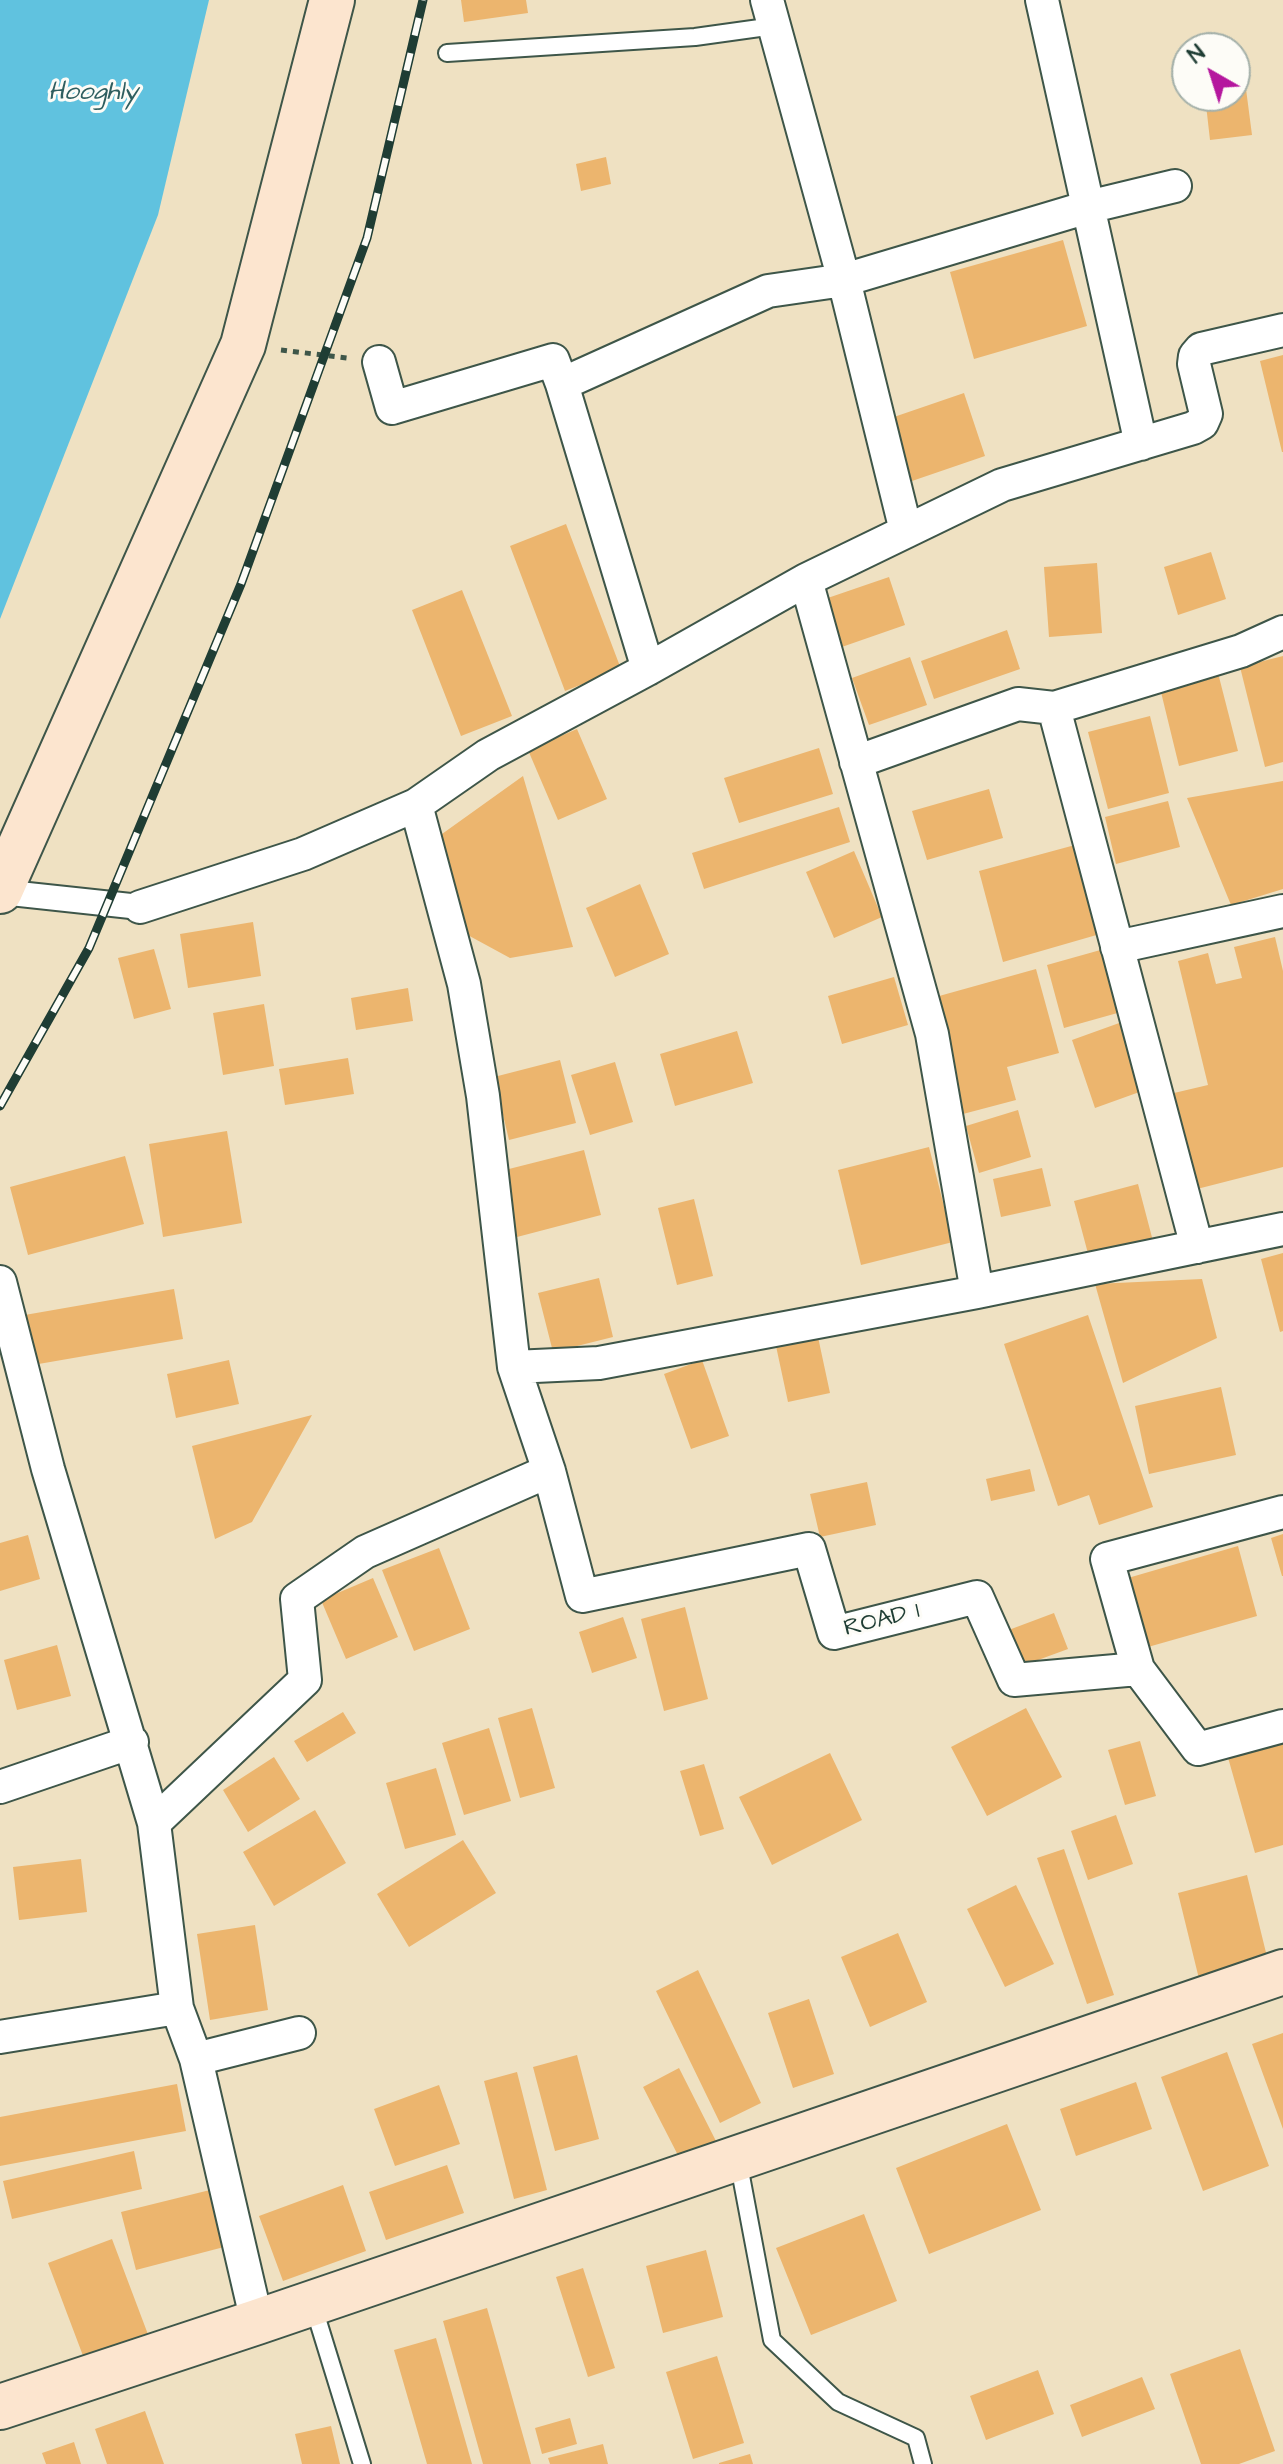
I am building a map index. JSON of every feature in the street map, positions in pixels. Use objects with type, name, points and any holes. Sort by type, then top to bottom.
[{"type":"main road","points":[[0,891],[243,345],[332,0]]},
{"type":"main road","points":[[0,2407],[1283,1972]]},
{"type":"street","points":[[1042,0],[1141,444]]},
{"type":"street","points":[[770,13],[844,280],[906,531]]},
{"type":"street","points":[[562,384],[768,291],[844,280],[1088,207],[1175,186]]},
{"type":"street","points":[[0,891],[140,907],[303,854],[416,805],[488,755],[806,580],[906,531],[1002,485],[1202,423],[1206,414],[1194,364],[1195,356],[1201,349],[1283,330]]},
{"type":"street","points":[[379,362],[392,408],[553,360],[648,669]]},
{"type":"street","points":[[806,580],[932,1034],[977,1292]]},
{"type":"street","points":[[856,762],[1018,704],[1054,708],[1241,651],[1283,632]]},
{"type":"street","points":[[1054,708],[1197,1247]]},
{"type":"street","name":"ROAD 1","points":[[416,805],[464,984],[483,1096],[514,1367],[549,1471],[582,1596],[809,1549],[834,1633],[977,1597],[1014,1680],[1138,1669]]},
{"type":"street","points":[[1117,947],[1283,911]]},
{"type":"street","points":[[514,1367],[599,1363],[977,1292],[1283,1229]]},
{"type":"street","points":[[0,1282],[48,1469],[154,1823],[177,2008],[196,2059],[257,2322]]},
{"type":"street","points":[[154,1823],[305,1680],[297,1599],[365,1552],[549,1471]]},
{"type":"street","points":[[1283,1512],[1107,1559],[1138,1669],[1198,1749],[1283,1726]]},
{"type":"street","points":[[0,1787],[132,1742]]},
{"type":"street","points":[[0,2037],[177,2008]]},
{"type":"street","points":[[196,2059],[299,2033]]},
{"type":"lane","points":[[447,53],[695,37],[770,13]]},
{"type":"lane","points":[[738,2159],[772,2340],[838,2402],[916,2438],[923,2464]]},
{"type":"lane","points":[[312,2303],[362,2464]]},
{"type":"path","points":[[243,345],[379,362]]},
{"type":"water","name":"Hooghly","points":[[0,0],[209,0],[158,215],[0,619]]},
{"type":"building","points":[[461,0],[526,0],[528,13],[464,22]]},
{"type":"building","points":[[1207,112],[1249,112],[1252,135],[1210,140]]},
{"type":"building","points":[[606,157],[611,184],[581,191],[576,164]]},
{"type":"building","points":[[1063,240],[1087,326],[974,359],[950,272]]},
{"type":"building","points":[[1283,355],[1283,452],[1282,452],[1260,361]]},
{"type":"building","points":[[964,393],[985,456],[912,481],[891,418]]},
{"type":"building","points":[[566,524],[621,669],[565,691],[510,546]]},
{"type":"building","points":[[1211,552],[1226,599],[1178,615],[1164,567]]},
{"type":"building","points":[[1097,563],[1102,633],[1049,637],[1044,567]]},
{"type":"building","points":[[889,577],[905,625],[836,649],[819,601]]},
{"type":"building","points":[[462,590],[512,716],[461,736],[412,610]]},
{"type":"building","points":[[1007,630],[1020,669],[934,699],[921,661]]},
{"type":"building","points":[[1283,656],[1283,762],[1265,767],[1240,667]]},
{"type":"building","points":[[910,657],[927,705],[869,725],[852,678]]},
{"type":"building","points":[[1218,673],[1238,751],[1179,766],[1160,688]]},
{"type":"building","points":[[1150,716],[1169,793],[1108,809],[1088,732]]},
{"type":"building","points":[[577,729],[607,799],[558,820],[528,750]]},
{"type":"building","points":[[819,748],[833,794],[739,823],[724,778]]},
{"type":"building","points":[[523,776],[573,947],[510,958],[464,933],[435,839]]},
{"type":"building","points":[[1283,781],[1283,889],[1231,905],[1187,798]]},
{"type":"building","points":[[989,789],[1003,838],[927,860],[912,811]]},
{"type":"building","points":[[1168,801],[1180,847],[1116,864],[1105,817]]},
{"type":"building","points":[[839,807],[850,842],[704,889],[692,853]]},
{"type":"building","points":[[1075,845],[1100,934],[1003,962],[979,871]]},
{"type":"building","points":[[854,851],[882,917],[834,938],[806,872]]},
{"type":"building","points":[[640,884],[669,954],[615,977],[586,908]]},
{"type":"building","points":[[253,922],[261,976],[188,988],[180,934]]},
{"type":"building","points":[[1275,937],[1283,971],[1283,1167],[1197,1189],[1174,1093],[1208,1085],[1178,961],[1208,953],[1216,984],[1242,978],[1234,947]]},
{"type":"building","points":[[154,949],[171,1009],[134,1019],[118,958]]},
{"type":"building","points":[[1104,949],[1121,1012],[1064,1028],[1047,965]]},
{"type":"building","points":[[1036,969],[1059,1053],[1007,1067],[1016,1100],[963,1114],[932,998]]},
{"type":"building","points":[[894,977],[908,1025],[842,1044],[828,996]]},
{"type":"building","points":[[408,988],[413,1021],[356,1030],[351,998]]},
{"type":"building","points":[[264,1004],[274,1066],[223,1075],[213,1013]]},
{"type":"building","points":[[1122,1022],[1145,1090],[1095,1108],[1072,1040]]},
{"type":"building","points":[[737,1031],[753,1083],[675,1106],[660,1054]]},
{"type":"building","points":[[348,1058],[354,1094],[285,1105],[279,1069]]},
{"type":"building","points":[[560,1060],[576,1123],[509,1140],[494,1077]]},
{"type":"building","points":[[615,1062],[633,1122],[590,1135],[571,1075]]},
{"type":"building","points":[[1018,1110],[1031,1157],[979,1173],[966,1126]]},
{"type":"building","points":[[227,1131],[242,1223],[163,1237],[149,1144]]},
{"type":"building","points":[[929,1147],[953,1242],[861,1265],[838,1170]]},
{"type":"building","points":[[584,1150],[601,1215],[517,1237],[501,1171]]},
{"type":"building","points":[[125,1156],[144,1224],[28,1255],[10,1187]]},
{"type":"building","points":[[1042,1168],[1051,1206],[1001,1217],[993,1179]]},
{"type":"building","points":[[1138,1184],[1154,1245],[1090,1261],[1074,1201]]},
{"type":"building","points":[[694,1199],[713,1276],[677,1285],[658,1208]]},
{"type":"building","points":[[1283,1253],[1283,1331],[1280,1332],[1261,1259]]},
{"type":"building","points":[[599,1278],[613,1337],[553,1352],[538,1293]]},
{"type":"building","points":[[1202,1279],[1217,1338],[1123,1383],[1095,1284]]},
{"type":"building","points":[[174,1289],[183,1339],[27,1366],[19,1316]]},
{"type":"building","points":[[1088,1315],[1153,1507],[1099,1525],[1089,1495],[1058,1506],[1004,1344]]},
{"type":"building","points":[[818,1337],[830,1393],[788,1402],[776,1346]]},
{"type":"building","points":[[229,1360],[239,1404],[176,1418],[167,1374]]},
{"type":"building","points":[[702,1360],[729,1436],[691,1449],[664,1374]]},
{"type":"building","points":[[1221,1387],[1236,1455],[1149,1474],[1135,1406]]},
{"type":"building","points":[[312,1415],[252,1522],[215,1539],[192,1446]]},
{"type":"building","points":[[1030,1469],[1035,1491],[991,1501],[986,1479]]},
{"type":"building","points":[[867,1482],[876,1525],[820,1537],[810,1494]]},
{"type":"building","points":[[1283,1534],[1283,1576],[1282,1576],[1271,1538]]},
{"type":"building","points":[[28,1535],[40,1579],[0,1591],[0,1543]]},
{"type":"building","points":[[1238,1546],[1257,1616],[1148,1647],[1128,1578]]},
{"type":"building","points":[[439,1548],[470,1629],[414,1651],[382,1570]]},
{"type":"building","points":[[373,1578],[398,1637],[346,1659],[321,1600]]},
{"type":"building","points":[[685,1607],[708,1699],[664,1711],[641,1619]]},
{"type":"building","points":[[1054,1613],[1068,1649],[1019,1667],[1006,1631]]},
{"type":"building","points":[[623,1617],[637,1658],[592,1673],[579,1632]]},
{"type":"building","points":[[57,1645],[71,1696],[17,1710],[4,1660]]},
{"type":"building","points":[[532,1708],[555,1788],[520,1798],[498,1718]]},
{"type":"building","points":[[1026,1708],[1062,1777],[987,1816],[951,1747]]},
{"type":"building","points":[[343,1712],[356,1733],[307,1762],[294,1741]]},
{"type":"building","points":[[489,1728],[511,1801],[464,1815],[442,1743]]},
{"type":"building","points":[[1283,1737],[1283,1845],[1255,1853],[1227,1754]]},
{"type":"building","points":[[1140,1741],[1156,1796],[1125,1805],[1108,1750]]},
{"type":"building","points":[[830,1753],[862,1820],[772,1865],[739,1797]]},
{"type":"building","points":[[274,1757],[300,1799],[248,1832],[223,1790]]},
{"type":"building","points":[[704,1764],[724,1829],[700,1836],[680,1771]]},
{"type":"building","points":[[436,1768],[456,1835],[405,1849],[386,1783]]},
{"type":"building","points":[[315,1810],[346,1863],[274,1906],[243,1852]]},
{"type":"building","points":[[1116,1815],[1133,1864],[1088,1880],[1071,1831]]},
{"type":"building","points":[[463,1840],[496,1893],[409,1947],[377,1894]]},
{"type":"building","points":[[1064,1849],[1114,1995],[1087,2004],[1037,1858]]},
{"type":"building","points":[[81,1859],[87,1912],[19,1920],[13,1867]]},
{"type":"building","points":[[1247,1875],[1270,1969],[1201,1987],[1178,1893]]},
{"type":"building","points":[[1016,1885],[1054,1964],[1005,1987],[967,1909]]},
{"type":"building","points":[[255,1925],[268,2010],[210,2020],[197,1934]]},
{"type":"building","points":[[898,1933],[927,2002],[870,2027],[841,1957]]},
{"type":"building","points":[[698,1970],[761,2103],[720,2123],[656,1991]]},
{"type":"building","points":[[809,1999],[834,2074],[793,2088],[768,2013]]},
{"type":"building","points":[[1283,2033],[1283,2129],[1252,2044]]},
{"type":"building","points":[[1227,2052],[1269,2166],[1203,2191],[1161,2077]]},
{"type":"building","points":[[577,2055],[599,2139],[555,2151],[533,2067]]},
{"type":"building","points":[[679,2068],[719,2147],[683,2165],[643,2087]]},
{"type":"building","points":[[517,2072],[547,2190],[514,2199],[484,2081]]},
{"type":"building","points":[[1136,2082],[1152,2129],[1076,2156],[1060,2109]]},
{"type":"building","points":[[177,2084],[186,2131],[0,2166],[0,2117]]},
{"type":"building","points":[[439,2085],[460,2144],[395,2166],[374,2109]]},
{"type":"building","points":[[1007,2124],[1041,2210],[929,2254],[896,2168]]},
{"type":"building","points":[[134,2151],[142,2189],[12,2219],[3,2181]]},
{"type":"building","points":[[447,2165],[464,2213],[386,2240],[369,2192]]},
{"type":"building","points":[[343,2185],[366,2251],[283,2281],[259,2216]]},
{"type":"building","points":[[210,2190],[224,2247],[136,2270],[121,2212]]},
{"type":"building","points":[[864,2214],[897,2301],[811,2335],[776,2248]]},
{"type":"building","points":[[112,2239],[152,2345],[88,2369],[48,2263]]},
{"type":"building","points":[[706,2250],[723,2317],[663,2333],[646,2266]]},
{"type":"building","points":[[583,2268],[615,2368],[588,2377],[556,2277]]},
{"type":"building","points":[[487,2308],[531,2464],[483,2464],[443,2321]]},
{"type":"building","points":[[436,2338],[472,2464],[427,2464],[394,2350]]},
{"type":"building","points":[[1240,2349],[1275,2451],[1239,2464],[1201,2464],[1170,2374]]},
{"type":"building","points":[[717,2356],[744,2443],[693,2459],[666,2372]]},
{"type":"building","points":[[1038,2370],[1054,2414],[986,2440],[970,2396]]},
{"type":"building","points":[[1142,2377],[1155,2409],[1082,2437],[1070,2405]]},
{"type":"building","points":[[145,2411],[164,2464],[107,2464],[95,2429]]},
{"type":"building","points":[[570,2418],[577,2444],[542,2454],[535,2428]]},
{"type":"building","points":[[331,2426],[340,2464],[302,2464],[295,2434]]},
{"type":"building","points":[[74,2442],[81,2464],[46,2464],[42,2453]]},
{"type":"building","points":[[603,2444],[608,2464],[550,2464],[548,2458]]},
{"type":"building","points":[[750,2454],[753,2464],[719,2464],[719,2463]]},
{"type":"railway","points":[[0,1106],[89,948],[241,584],[367,238],[423,0]]}]
